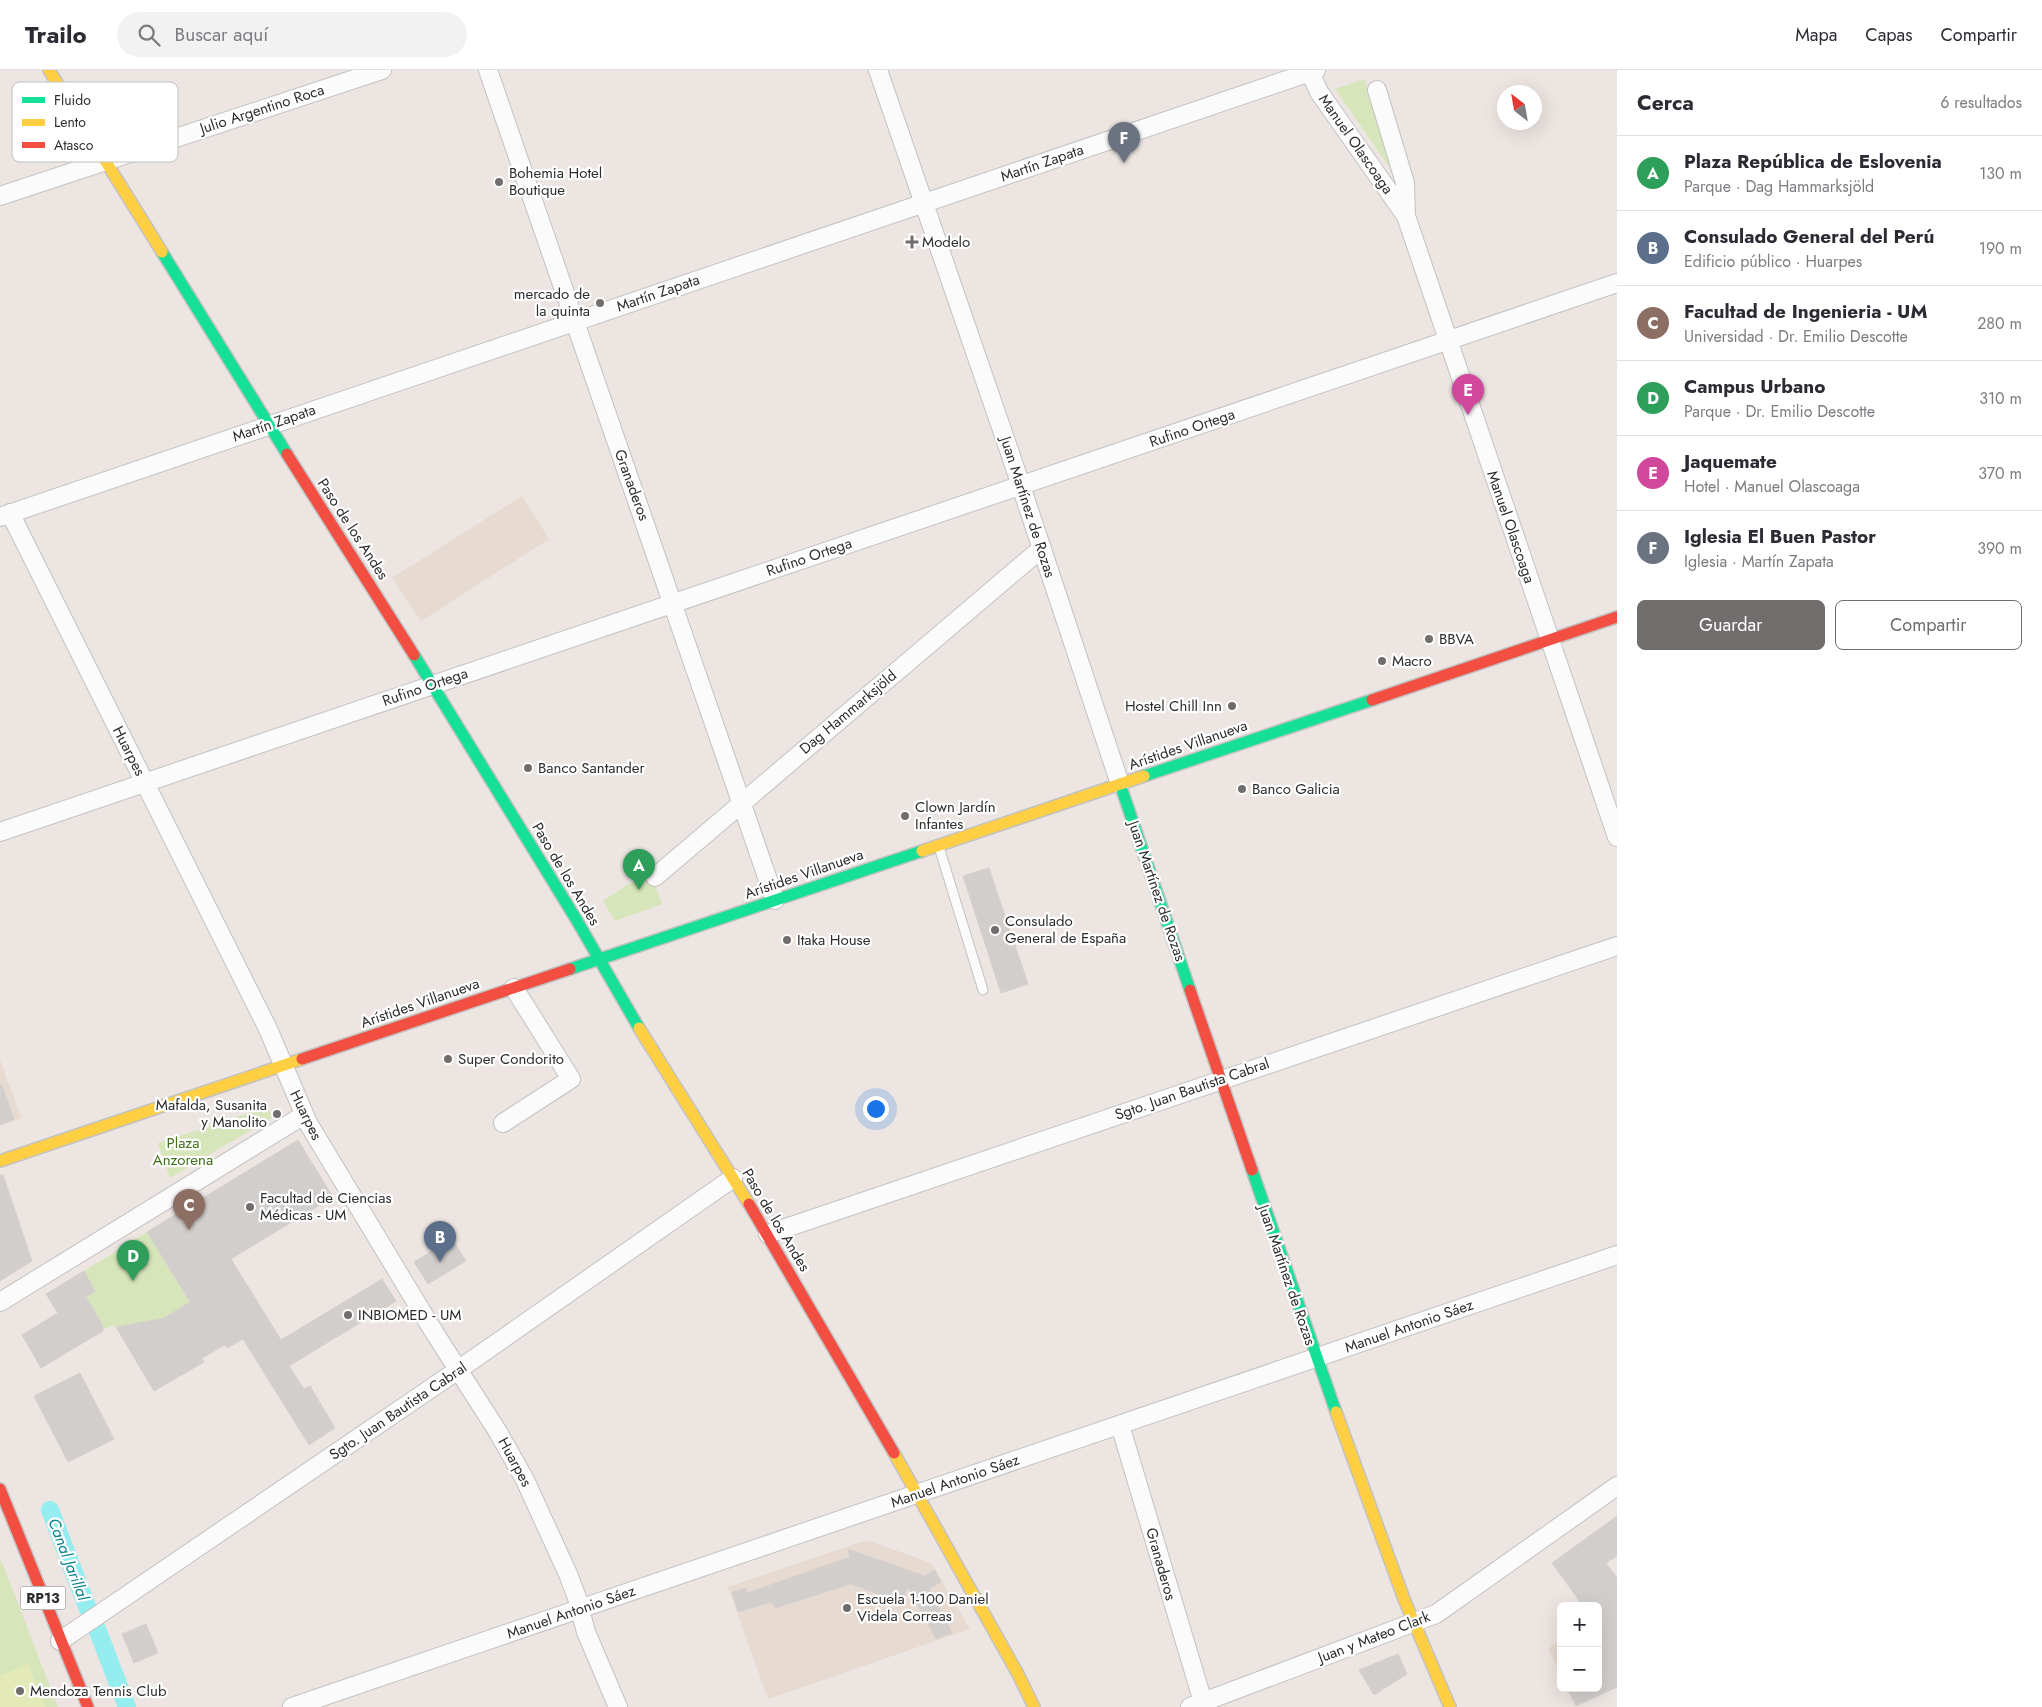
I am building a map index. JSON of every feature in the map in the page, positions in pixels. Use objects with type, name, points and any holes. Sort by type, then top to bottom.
[{"type":"street","name":"Paso de los Andes","points":[[49,70],[56,82]]},
{"type":"street","name":"Julio Argentino Roca","points":[[178,137],[382,70]]},
{"type":"street","name":"Granaderos","points":[[488,70],[574,322],[674,603],[775,900]]},
{"type":"street","name":"Juan Martínez de Rozas","points":[[878,70],[1316,1358],[1414,1623],[1450,1707]]},
{"type":"street","name":"Martín Zapata","points":[[5,515],[1311,71]]},
{"type":"street","name":"Manuel Olascoaga","points":[[1311,71],[1319,92],[1406,216],[1617,837]]},
{"type":"street","name":"Manuel Olascoaga","points":[[1377,90],[1405,183],[1406,216]]},
{"type":"street","name":"Julio Argentino Roca","points":[[0,196],[102,162]]},
{"type":"street","name":"Paso de los Andes","points":[[106,162],[433,684],[619,995],[768,1234],[918,1494],[1018,1674],[1034,1707]]},
{"type":"street","name":"Rufino Ortega","points":[[0,832],[1617,283]]},
{"type":"street","name":"Huarpes","points":[[5,515],[145,782],[268,1029],[304,1115],[458,1370],[498,1432],[525,1480],[568,1574],[586,1632],[618,1707]]},
{"type":"street","name":"Dag Hammarksjöld","points":[[655,876],[1042,548]]},
{"type":"street","name":"Arístides Villanueva","points":[[0,1161],[1617,617]]},
{"type":"street","name":"Sgto. Juan Bautista Cabral","points":[[768,1234],[1220,1079],[1617,946]]},
{"type":"street","points":[[503,1122],[571,1079],[514,988]]},
{"type":"street","points":[[0,1302],[304,1115]]},
{"type":"street","name":"Sgto. Juan Bautista Cabral","points":[[60,1641],[458,1370],[733,1178]]},
{"type":"street","name":"Manuel Antonio Sáez","points":[[292,1707],[1617,1255]]},
{"type":"street","name":"Granaderos","points":[[1120,1425],[1196,1705]]},
{"type":"street","name":"Juan y Mateo Clark","points":[[1196,1705],[1414,1623],[1447,1607],[1617,1486]]},
{"type":"street","name":"RP13","points":[[0,1489],[88,1707]]},
{"type":"lane","points":[[939,845],[983,990]]},
{"type":"shaded area","points":[[522,496],[549,539],[421,621],[392,578]]},
{"type":"shaded area","points":[[0,1060],[21,1118],[0,1125]]},
{"type":"shaded area","name":"Escuela 1-100 Daniel Videla Correas","points":[[867,1540],[931,1563],[970,1629],[768,1699],[728,1587]]},
{"type":"shaded area","points":[[1557,1642],[1557,1667],[1548,1649]]},
{"type":"green space","points":[[1365,79],[1392,171],[1335,89]]},
{"type":"green space","points":[[649,869],[662,904],[615,921],[603,901]]},
{"type":"green space","name":"Plaza Anzorena","points":[[267,1107],[273,1117],[170,1178],[158,1143]]},
{"type":"green space","points":[[147,1232],[190,1303],[125,1342],[114,1325],[105,1329],[86,1297],[95,1291],[84,1271]]},
{"type":"green space","points":[[0,1557],[58,1707],[0,1707]]},
{"type":"green space","name":"Mendoza Tennis Club","points":[[28,1664],[45,1707],[0,1707],[0,1676]]},
{"type":"building","name":"Consulado General de España","points":[[989,868],[1028,984],[1001,993],[963,876]]},
{"type":"building","points":[[0,1085],[2,1085],[14,1120],[0,1125]]},
{"type":"building","points":[[298,1140],[333,1197],[231,1259],[281,1340],[382,1279],[396,1301],[289,1366],[304,1389],[310,1386],[335,1428],[309,1445],[243,1339],[227,1348],[225,1345],[202,1358],[204,1362],[154,1391],[116,1327],[164,1318],[190,1302],[147,1232]]},
{"type":"building","points":[[0,1175],[3,1175],[32,1261],[0,1281]]},
{"type":"building","points":[[452,1239],[466,1261],[428,1284],[414,1262]]},
{"type":"building","points":[[84,1271],[95,1291],[86,1297],[103,1326],[103,1331],[41,1368],[22,1335],[58,1313],[46,1294]]},
{"type":"building","points":[[80,1373],[114,1439],[68,1462],[34,1396]]},
{"type":"building","points":[[1617,1516],[1617,1556],[1606,1563],[1617,1578],[1617,1687],[1576,1706],[1569,1692],[1602,1692],[1602,1602],[1580,1602],[1552,1563]]},
{"type":"building","points":[[848,1549],[925,1576],[935,1570],[941,1582],[929,1588],[952,1633],[936,1639],[908,1587],[902,1603],[851,1584],[775,1608],[772,1602],[738,1612],[732,1592],[746,1588],[747,1593],[850,1557]]},
{"type":"building","points":[[146,1624],[158,1653],[134,1663],[122,1634]]},
{"type":"building","points":[[1398,1654],[1407,1674],[1374,1695],[1359,1670]]},
{"type":"waterway","name":"Canal Jarillal","points":[[50,1510],[88,1609]]},
{"type":"waterway","name":"Canal Jarillal","points":[[97,1629],[127,1707]]},
{"type":"traffic: fast","points":[[162,252],[287,454]]},
{"type":"traffic: fast","points":[[414,655],[576,919],[639,1028]]},
{"type":"traffic: fast","points":[[1144,776],[1372,700]]},
{"type":"traffic: fast","points":[[1120,784],[1190,990]]},
{"type":"traffic: fast","points":[[570,969],[922,851]]},
{"type":"traffic: fast","points":[[1252,1170],[1336,1412]]},
{"type":"traffic: slow","points":[[49,70],[56,82]]},
{"type":"traffic: slow","points":[[106,162],[162,252]]},
{"type":"traffic: slow","points":[[922,851],[1144,776]]},
{"type":"traffic: slow","points":[[639,1028],[749,1204]]},
{"type":"traffic: slow","points":[[0,1161],[302,1059]]},
{"type":"traffic: slow","points":[[1336,1412],[1404,1599],[1450,1707]]},
{"type":"traffic: slow","points":[[894,1453],[1018,1674],[1034,1707]]},
{"type":"traffic: jam","points":[[287,454],[414,655]]},
{"type":"traffic: jam","points":[[1372,700],[1617,617]]},
{"type":"traffic: jam","points":[[302,1059],[570,969]]},
{"type":"traffic: jam","points":[[1190,990],[1252,1170]]},
{"type":"traffic: jam","points":[[749,1204],[894,1453]]},
{"type":"traffic: jam","points":[[0,1489],[88,1707]]},
{"type":"place","name":"Iglesia El Buen Pastor","points":[[1124,163]]},
{"type":"place","name":"Bohemia Hotel Boutique","points":[[499,182]]},
{"type":"place","name":"Modelo","points":[[912,242]]},
{"type":"place","name":"mercado de la quinta","points":[[600,303]]},
{"type":"place","name":"Jaquemate","points":[[1468,415]]},
{"type":"place","name":"BBVA","points":[[1429,639]]},
{"type":"place","name":"Macro","points":[[1382,661]]},
{"type":"place","name":"Hostel Chill Inn","points":[[1232,706]]},
{"type":"place","name":"Banco Santander","points":[[528,768]]},
{"type":"place","name":"Banco Galicia","points":[[1242,789]]},
{"type":"place","name":"Clown Jardín Infantes","points":[[905,816]]},
{"type":"place","name":"Plaza República de Eslovenia","points":[[639,890]]},
{"type":"place","name":"Consulado General de España","points":[[995,930]]},
{"type":"place","name":"Itaka House","points":[[787,940]]},
{"type":"place","name":"Super Condorito","points":[[448,1059]]},
{"type":"place","name":"Mafalda, Susanita y Manolito","points":[[277,1114]]},
{"type":"place","name":"Facultad de Ciencias Médicas - UM","points":[[250,1207]]},
{"type":"place","name":"Facultad de Ingenieria - UM","points":[[189,1230]]},
{"type":"place","name":"Consulado General del Perú","points":[[440,1262]]},
{"type":"place","name":"Campus Urbano","points":[[133,1281]]},
{"type":"place","name":"INBIOMED - UM","points":[[348,1315]]},
{"type":"place","name":"Escuela 1-100 Daniel Videla Correas","points":[[847,1608]]},
{"type":"place","name":"Mendoza Tennis Club","points":[[20,1691]]}]
